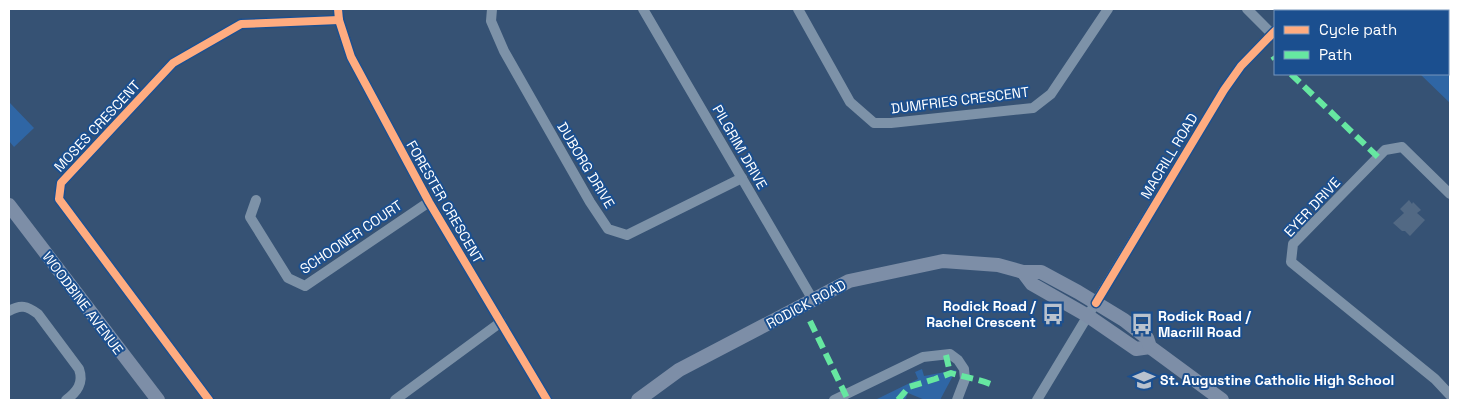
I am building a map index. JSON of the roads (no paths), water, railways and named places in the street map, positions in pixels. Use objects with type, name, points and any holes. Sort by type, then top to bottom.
[{"type":"main road","name":"WOODBINE AVENUE","points":[[9,205],[158,400]]},
{"type":"main road","name":"RODICK ROAD","points":[[638,400],[679,370],[849,281],[944,261],[998,265],[1023,272],[1041,272],[1124,320],[1147,338],[1150,347],[1222,400]]},
{"type":"main road","name":"RODICK ROAD","points":[[1023,272],[1032,284],[1088,316],[1136,349],[1150,347]]},
{"type":"street","name":"FORESTER CRESCENT","points":[[338,9],[338,20],[351,57],[429,202],[547,400]]},
{"type":"street","name":"DUBORG DRIVE","points":[[492,9],[492,21],[504,51],[590,202],[608,229],[627,236],[742,178]]},
{"type":"street","name":"PILGRIM DRIVE","points":[[643,9],[813,300]]},
{"type":"street","name":"DUMFRIES CRESCENT","points":[[798,9],[850,102],[874,122],[891,123],[1033,108],[1051,94],[1108,9]]},
{"type":"street","points":[[1247,9],[1274,32]]},
{"type":"street","name":"MOSES CRESCENT","points":[[209,400],[59,199],[61,183],[173,63],[241,24],[338,20]]},
{"type":"street","name":"MACRILL ROAD","points":[[1037,400],[1224,90],[1241,66],[1274,32]]},
{"type":"street","name":"EYER DRIVE","points":[[1450,194],[1402,147],[1385,150],[1293,244],[1291,262],[1435,379],[1450,395]]},
{"type":"street","name":"SCHOONER COURT","points":[[256,200],[250,217],[288,278],[305,286],[429,202]]},
{"type":"street","points":[[9,311],[17,306],[24,306],[38,314],[79,369],[81,374],[78,388],[66,400]]},
{"type":"street","points":[[396,400],[501,322]]},
{"type":"street","points":[[834,400],[923,357],[950,354],[958,360],[964,369],[966,379],[957,400]]},
{"type":"place","name":"Rodick Road / Rachel Crescent","points":[[1053,314]]},
{"type":"place","name":"Rodick Road / Macrill Road","points":[[1142,324]]},
{"type":"place","name":"St. Augustine Catholic High School","points":[[1144,380]]}]
